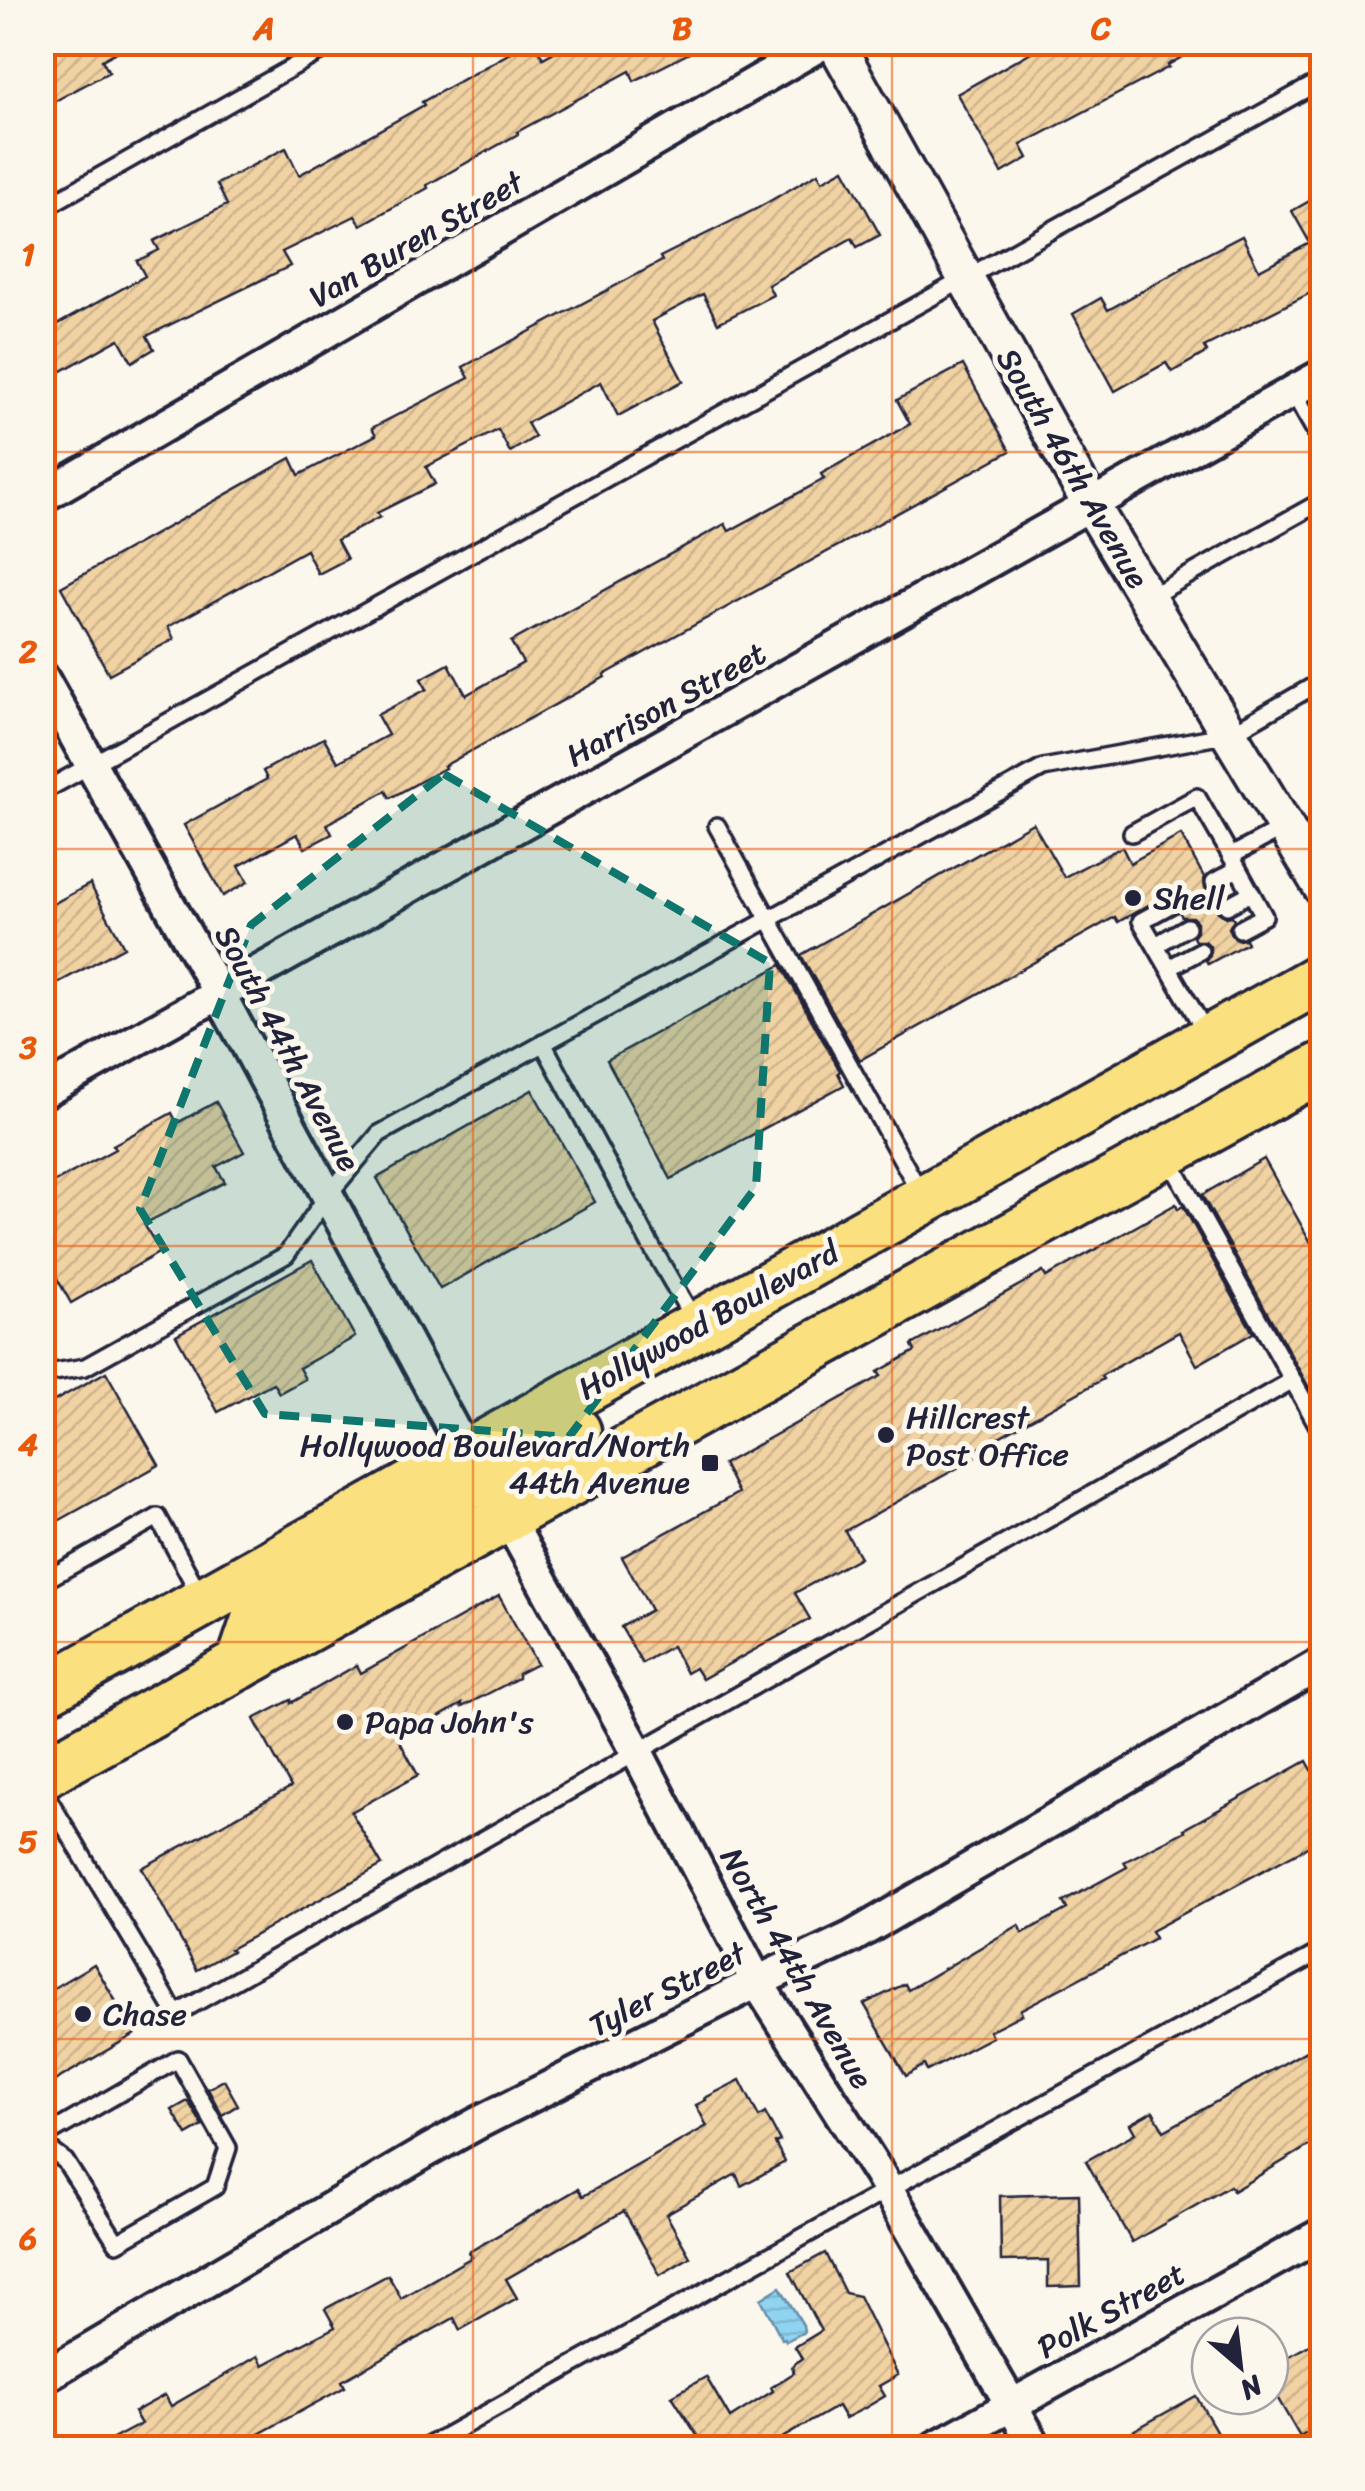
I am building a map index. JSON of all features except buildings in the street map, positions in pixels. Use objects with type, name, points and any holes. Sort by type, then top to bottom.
[{"type":"highway","name":"Hollywood Boulevard","points":[[42,1692],[1322,977]]},
{"type":"highway","points":[[42,1774],[1322,1068]]},
{"type":"highway","points":[[507,1517],[500,1503],[507,1482],[524,1461],[724,1347],[790,1274]]},
{"type":"highway","points":[[240,1664],[258,1614],[436,1517],[454,1498],[466,1474],[467,1455]]},
{"type":"street","name":"Van Buren Street","points":[[42,497],[825,42]]},
{"type":"street","name":"South 46th Avenue","points":[[836,42],[1091,505],[1322,888]]},
{"type":"street","name":"Harrison Street","points":[[42,1094],[1322,375]]},
{"type":"street","name":"South 44th Avenue","points":[[42,677],[220,994],[467,1455]]},
{"type":"street","name":"North 44th Avenue","points":[[507,1517],[637,1752],[757,1982],[888,2190],[1036,2448]]},
{"type":"street","name":"Tyler Street","points":[[42,2378],[429,2150],[852,1937],[1322,1663]]},
{"type":"street","name":"Polk Street","points":[[934,2448],[1322,2234]]},
{"type":"lane","points":[[42,209],[338,42]]},
{"type":"lane","points":[[42,792],[1322,80]]},
{"type":"lane","points":[[1293,392],[1322,443]]},
{"type":"lane","points":[[1148,598],[1322,501]]},
{"type":"lane","points":[[42,1374],[85,1366],[286,1256],[379,1134],[1042,768],[1230,734],[1322,681]]},
{"type":"lane","points":[[1132,833],[1197,797],[1264,916],[1240,929]]},
{"type":"lane","points":[[716,826],[924,1199]]},
{"type":"lane","points":[[1214,882],[1234,862],[1285,827]]},
{"type":"lane","points":[[1227,906],[1251,893]]},
{"type":"lane","points":[[1174,903],[1142,920],[1210,1040]]},
{"type":"lane","points":[[1156,945],[1188,928]]},
{"type":"lane","points":[[1169,968],[1200,951]]},
{"type":"lane","points":[[543,1043],[698,1326]]},
{"type":"lane","points":[[1166,1154],[1322,1434]]},
{"type":"lane","points":[[42,1788],[176,2014],[1293,1380]]},
{"type":"lane","points":[[42,1582],[158,1517],[204,1602]]},
{"type":"lane","points":[[424,2448],[1322,1951]]},
{"type":"lane","points":[[178,2059],[228,2148],[215,2186],[116,2243],[66,2161],[42,2141],[178,2059]]},
{"type":"highlighted area","points":[[444,774],[770,963],[756,1187],[569,1437],[265,1414],[140,1209],[251,925]]},
{"type":"water","points":[[780,2287],[804,2332],[786,2341],[761,2299]]},
{"type":"place","name":"Shell","points":[[1133,898]]},
{"type":"place","name":"Hillcrest Post Office","points":[[886,1435]]},
{"type":"place","name":"Hollywood Boulevard/North 44th Avenue","points":[[710,1463]]},
{"type":"place","name":"Papa John's","points":[[345,1722]]},
{"type":"place","name":"Chase","points":[[83,2014]]}]
